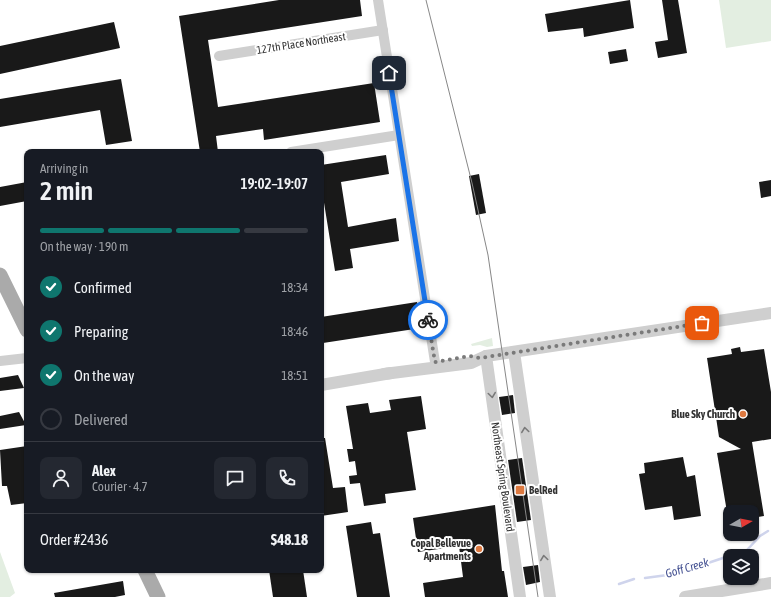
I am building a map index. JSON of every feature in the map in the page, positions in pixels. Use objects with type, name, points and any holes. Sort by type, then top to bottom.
[{"type":"main road","points":[[0,275],[24,324]]},
{"type":"main road","points":[[146,573],[158,597]]},
{"type":"street","points":[[378,0],[435,362]]},
{"type":"street","name":"127th Place Northeast","points":[[219,56],[382,30]]},
{"type":"street","points":[[311,149],[399,135]]},
{"type":"street","points":[[384,374],[435,362],[470,356],[483,357],[771,313]]},
{"type":"street","points":[[514,352],[550,597]]},
{"type":"street","points":[[324,383],[471,363],[483,357]]},
{"type":"street","name":"Northeast Spring Boulevard","points":[[483,357],[520,597]]},
{"type":"street","points":[[0,361],[24,358]]},
{"type":"street","points":[[685,597],[771,582]]},
{"type":"shaded area","points":[[719,0],[771,0],[771,41],[726,48]]},
{"type":"shaded area","points":[[492,338],[493,346],[472,346],[471,344]]},
{"type":"shaded area","points":[[0,552],[15,593],[10,597],[0,597]]},
{"type":"building","points":[[279,0],[360,0],[362,16],[208,40],[218,107],[374,83],[380,122],[264,140],[263,129],[216,136],[218,149],[200,149],[179,16]]},
{"type":"building","points":[[630,0],[634,28],[584,37],[583,28],[548,32],[545,14]]},
{"type":"building","points":[[662,0],[678,0],[687,53],[658,58],[655,42],[668,40]]},
{"type":"building","points":[[114,22],[120,48],[0,74],[0,46]]},
{"type":"building","points":[[626,49],[628,61],[610,64],[608,52]]},
{"type":"building","points":[[121,79],[132,141],[106,145],[100,110],[0,127],[0,99]]},
{"type":"building","points":[[386,155],[389,174],[341,182],[348,227],[396,218],[399,241],[350,249],[353,268],[335,271],[324,203],[324,165]]},
{"type":"building","points":[[479,174],[486,213],[476,215],[469,176]]},
{"type":"building","points":[[771,180],[771,196],[761,198],[759,182]]},
{"type":"building","points":[[24,183],[24,202],[0,206],[0,187]]},
{"type":"building","points":[[417,302],[421,328],[324,343],[324,317]]},
{"type":"building","name":"Blue Sky Church","points":[[740,347],[741,352],[764,349],[771,392],[771,439],[752,442],[764,516],[759,517],[759,505],[726,505],[717,453],[741,449],[719,437],[707,358],[732,354],[731,349]]},
{"type":"building","points":[[18,375],[24,388],[0,391],[0,378]]},
{"type":"building","points":[[513,395],[515,413],[502,415],[499,397]]},
{"type":"building","points":[[421,396],[426,429],[407,432],[416,490],[385,494],[386,503],[364,506],[360,483],[350,484],[349,476],[357,475],[355,461],[349,462],[347,449],[353,449],[346,406],[368,403],[370,413],[391,410],[389,400]]},
{"type":"building","points":[[19,412],[24,421],[24,425],[0,429],[0,416]]},
{"type":"building","points":[[324,438],[333,488],[345,487],[348,512],[324,516]]},
{"type":"building","points":[[24,446],[24,503],[11,505],[7,486],[2,486],[0,450]]},
{"type":"building","points":[[683,457],[687,477],[695,475],[701,516],[674,520],[672,506],[645,510],[639,474],[645,473],[644,463]]},
{"type":"building","points":[[522,458],[531,520],[517,522],[508,460]]},
{"type":"building","name":"Copal Bellevue Apartments","points":[[495,505],[502,571],[504,571],[508,597],[425,597],[423,583],[463,577],[459,546],[418,552],[413,518]]},
{"type":"building","points":[[371,522],[373,534],[380,533],[390,597],[357,597],[346,526]]},
{"type":"building","points":[[538,565],[540,582],[526,585],[523,567]]},
{"type":"building","points":[[269,573],[303,573],[307,597],[273,597]]},
{"type":"building","points":[[123,581],[125,595],[115,597],[55,597],[54,593]]},
{"type":"waterway","name":"Goff Creek","points":[[645,578],[675,574],[747,550],[760,536],[768,531]]},
{"type":"waterway","name":"Goff Creek","points":[[619,584],[634,579]]},
{"type":"tram line","points":[[426,0],[472,183],[488,255],[538,597]]},
{"type":"way so far","points":[[428,320],[435,362],[470,356],[480,358],[497,354],[702,323]]},
{"type":"place","name":"Blue Sky Church","points":[[743,414]]},
{"type":"place","name":"BelRed","points":[[520,490]]},
{"type":"place","name":"Copal Bellevue Apartments","points":[[479,549]]},
{"type":"route","points":[[389,73],[428,320]]}]
